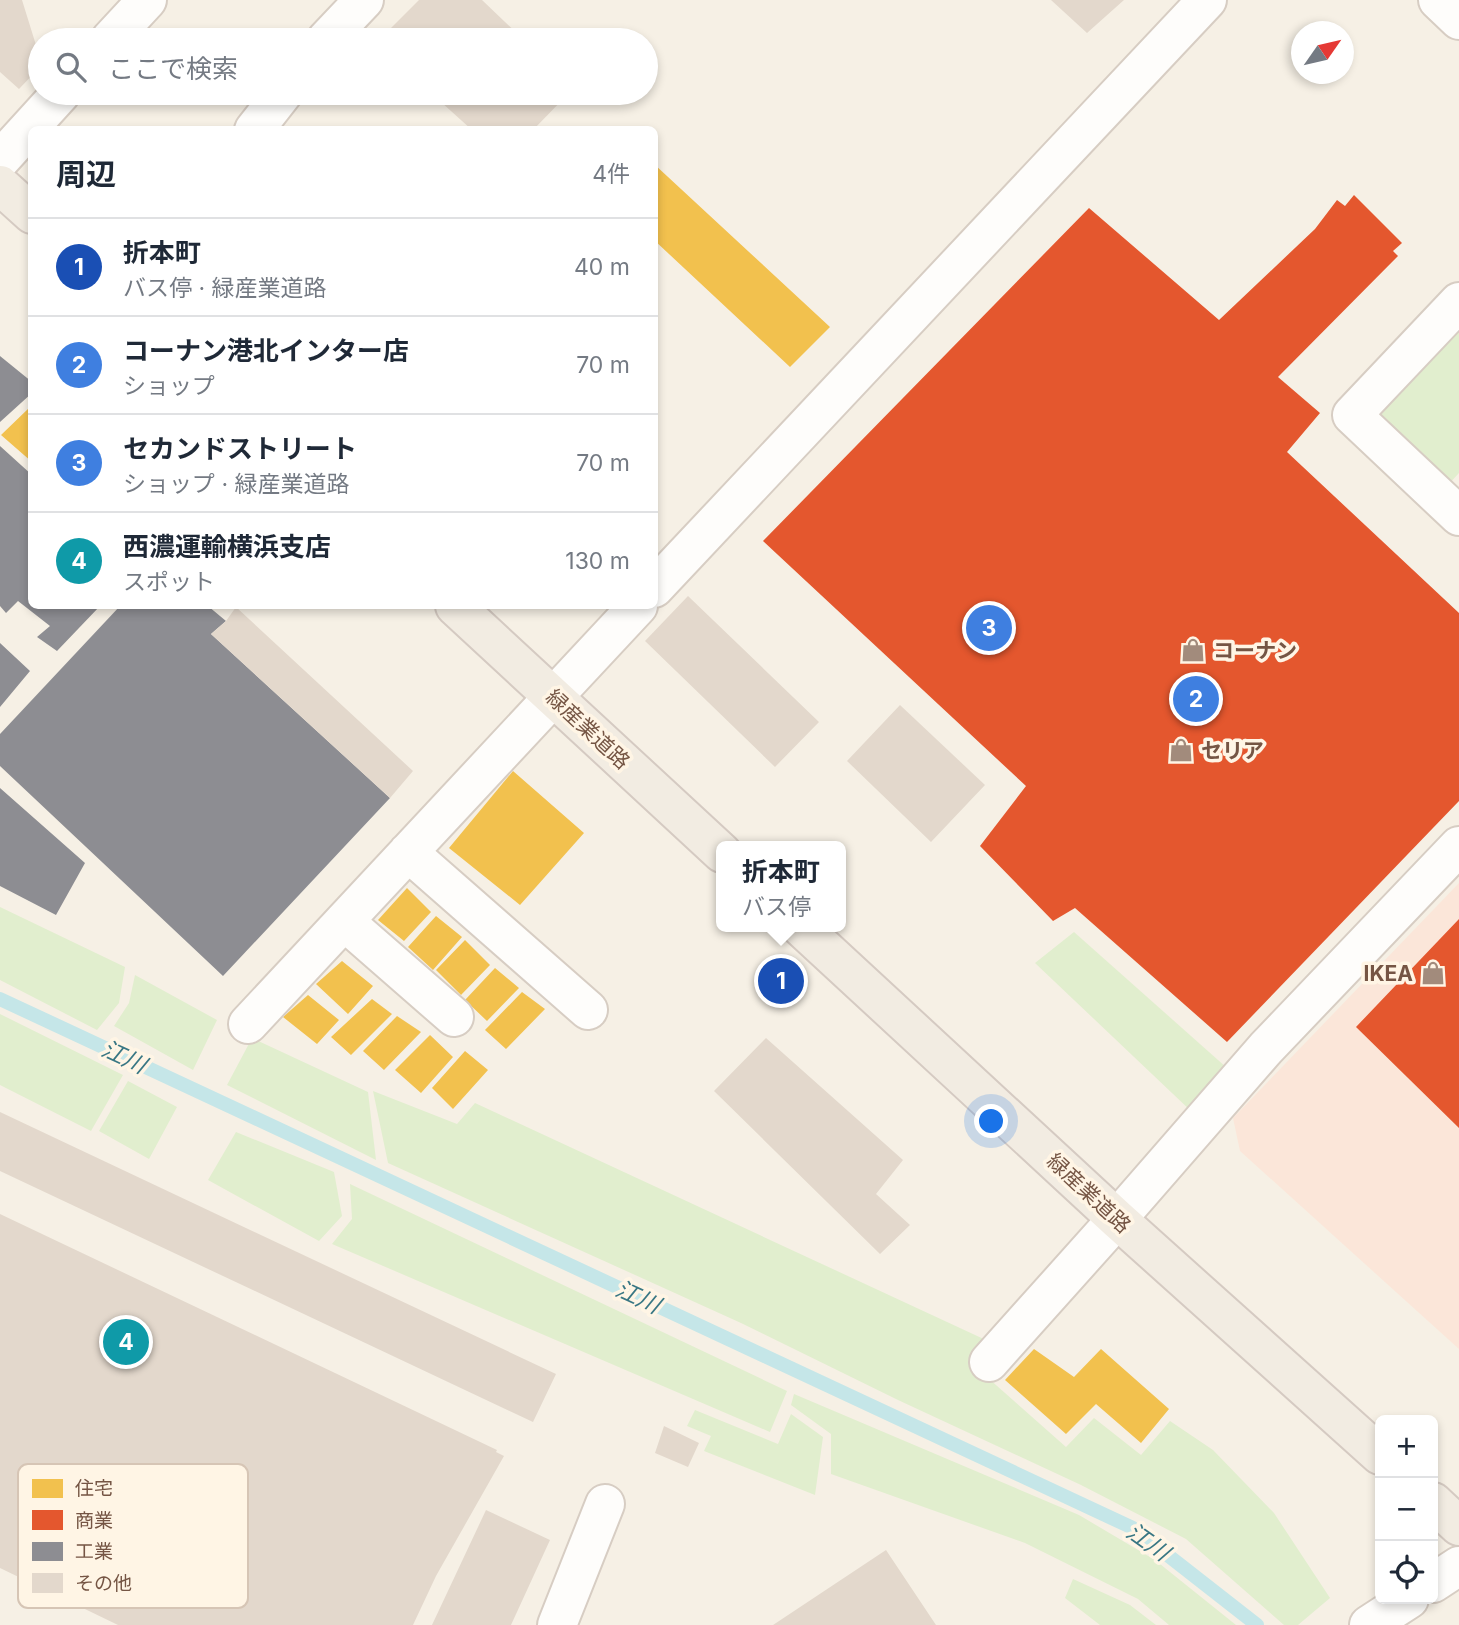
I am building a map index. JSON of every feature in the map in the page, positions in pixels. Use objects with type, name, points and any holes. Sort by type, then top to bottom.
[{"type":"main road","points":[[0,185],[28,210]]},
{"type":"main road","name":"緑産業道路","points":[[458,609],[716,847]]},
{"type":"main road","name":"緑産業道路","points":[[807,932],[1117,1219],[1375,1451]]},
{"type":"main road","points":[[1438,1507],[1459,1526]]},
{"type":"street","points":[[121,28],[147,0]]},
{"type":"street","points":[[337,28],[364,0]]},
{"type":"street","points":[[658,584],[1207,0]]},
{"type":"street","points":[[1438,0],[1459,20]]},
{"type":"street","points":[[31,126],[50,105]]},
{"type":"street","points":[[257,126],[274,105]]},
{"type":"street","points":[[0,160],[28,129]]},
{"type":"street","points":[[1459,302],[1352,415],[1459,516]]},
{"type":"street","points":[[248,1024],[635,609]]},
{"type":"street","points":[[989,1362],[1266,1048],[1459,846]]},
{"type":"street","points":[[408,852],[588,1010]]},
{"type":"street","points":[[344,921],[454,1017]]},
{"type":"street","points":[[557,1625],[605,1504]]},
{"type":"street","points":[[1438,1580],[1459,1566]]},
{"type":"street","points":[[1369,1625],[1401,1604]]},
{"type":"shaded area","points":[[1459,883],[1459,1349],[1240,1151],[1233,1118]]},
{"type":"green space","points":[[1459,324],[1459,473],[1447,486],[1373,415]]},
{"type":"green space","points":[[0,907],[125,967],[119,1003],[97,1030],[0,980]]},
{"type":"green space","points":[[1074,932],[1227,1068],[1192,1112],[1035,963]]},
{"type":"green space","points":[[135,975],[217,1020],[193,1070],[114,1026],[129,1003]]},
{"type":"green space","points":[[0,1014],[123,1075],[91,1131],[0,1085]]},
{"type":"green space","points":[[252,1038],[368,1092],[376,1160],[227,1085]]},
{"type":"green space","points":[[128,1081],[177,1107],[149,1159],[99,1131]]},
{"type":"green space","points":[[373,1091],[457,1124],[475,1103],[988,1341],[970,1362],[1066,1447],[1094,1418],[1141,1455],[1170,1421],[1213,1450],[1274,1513],[1330,1598],[1298,1625],[1284,1625],[1186,1539],[1081,1485],[741,1323],[388,1163]]},
{"type":"green space","points":[[236,1132],[334,1172],[342,1216],[319,1241],[208,1180]]},
{"type":"green space","points":[[350,1184],[787,1391],[770,1432],[332,1244],[352,1219]]},
{"type":"green space","points":[[794,1394],[1079,1515],[1155,1560],[1236,1625],[1169,1625],[1138,1599],[1025,1543],[831,1474],[831,1434],[791,1405]]},
{"type":"green space","points":[[695,1410],[778,1444],[791,1414],[823,1437],[815,1495],[704,1451],[711,1436],[687,1426]]},
{"type":"green space","points":[[1073,1579],[1130,1605],[1156,1625],[1100,1625],[1065,1598]]},
{"type":"building: 住宅","points":[[658,168],[830,327],[790,367],[658,244]]},
{"type":"building: 住宅","points":[[28,409],[28,459],[1,435]]},
{"type":"building: 住宅","points":[[513,771],[584,833],[520,905],[449,848]]},
{"type":"building: 住宅","points":[[407,888],[431,912],[404,941],[378,920]]},
{"type":"building: 住宅","points":[[436,916],[462,937],[433,970],[408,947]]},
{"type":"building: 住宅","points":[[465,940],[490,965],[461,995],[436,970]]},
{"type":"building: 住宅","points":[[342,961],[373,986],[348,1014],[316,984]]},
{"type":"building: 住宅","points":[[495,968],[519,988],[487,1021],[465,1000]]},
{"type":"building: 住宅","points":[[522,992],[545,1009],[506,1049],[485,1030]]},
{"type":"building: 住宅","points":[[308,995],[339,1020],[317,1044],[283,1017]]},
{"type":"building: 住宅","points":[[372,999],[392,1014],[351,1055],[331,1037]]},
{"type":"building: 住宅","points":[[397,1016],[421,1032],[384,1070],[363,1051]]},
{"type":"building: 住宅","points":[[430,1035],[453,1057],[421,1093],[395,1070]]},
{"type":"building: 住宅","points":[[465,1051],[488,1070],[453,1109],[432,1088]]},
{"type":"building: 住宅","points":[[1034,1349],[1074,1377],[1101,1349],[1169,1409],[1141,1443],[1096,1404],[1066,1434],[1005,1380]]},
{"type":"building: 商業","points":[[1354,195],[1402,243],[1393,251],[1398,256],[1278,377],[1320,413],[1287,452],[1459,613],[1459,801],[1227,1042],[1075,908],[1053,921],[980,846],[1026,786],[763,541],[1089,208],[1219,320],[1315,229],[1337,200],[1345,206]]},
{"type":"building: 商業","name":"IKEA","points":[[1459,919],[1459,1128],[1356,1027]]},
{"type":"building: 工業","points":[[0,356],[28,379],[28,397],[0,422]]},
{"type":"building: 工業","points":[[0,446],[28,471],[28,609],[18,601],[6,613],[0,606]]},
{"type":"building: 工業","points":[[28,609],[97,609],[57,651],[37,637],[50,626]]},
{"type":"building: 工業","points":[[117,609],[212,609],[226,621],[211,634],[390,798],[223,976],[0,766],[0,734]]},
{"type":"building: 工業","points":[[0,643],[30,671],[0,707]]},
{"type":"building: 工業","points":[[0,788],[85,863],[56,915],[0,886]]},
{"type":"building: その他","points":[[0,0],[22,0],[31,28],[28,28],[28,80],[19,89],[0,72]]},
{"type":"building: その他","points":[[419,0],[482,0],[511,28],[391,28]]},
{"type":"building: その他","points":[[1051,0],[1124,0],[1087,33]]},
{"type":"building: その他","points":[[444,105],[557,105],[537,126],[468,126]]},
{"type":"building: その他","points":[[688,596],[819,722],[775,767],[645,641]]},
{"type":"building: その他","points":[[235,609],[238,609],[413,771],[390,798],[211,634]]},
{"type":"building: その他","points":[[900,705],[985,785],[931,842],[847,761]]},
{"type":"building: その他","points":[[768,961],[795,983],[785,996],[757,974]]},
{"type":"building: その他","points":[[766,1038],[903,1160],[876,1194],[910,1225],[880,1254],[714,1091]]},
{"type":"building: その他","points":[[0,1112],[556,1374],[533,1422],[0,1171]]},
{"type":"building: その他","points":[[0,1214],[497,1450],[496,1452],[504,1456],[436,1576],[413,1625],[118,1625],[83,1608],[248,1608],[248,1464],[18,1464],[18,1577],[0,1568]]},
{"type":"building: その他","points":[[664,1426],[699,1443],[688,1467],[655,1453]]},
{"type":"building: その他","points":[[486,1510],[550,1540],[511,1625],[432,1625]]},
{"type":"building: その他","points":[[886,1550],[936,1625],[773,1625]]},
{"type":"waterway","name":"江川","points":[[0,999],[1133,1528],[1257,1625]]},
{"type":"place","name":"セカンドストリート","points":[[989,628]]},
{"type":"place","name":"コーナン","points":[[1193,650]]},
{"type":"place","name":"コーナン港北インター店","points":[[1196,699]]},
{"type":"place","name":"セリア","points":[[1181,750]]},
{"type":"place","name":"IKEA","points":[[1433,973]]},
{"type":"place","name":"折本町","points":[[781,981]]},
{"type":"place","name":"西濃運輸横浜支店","points":[[126,1342]]}]
